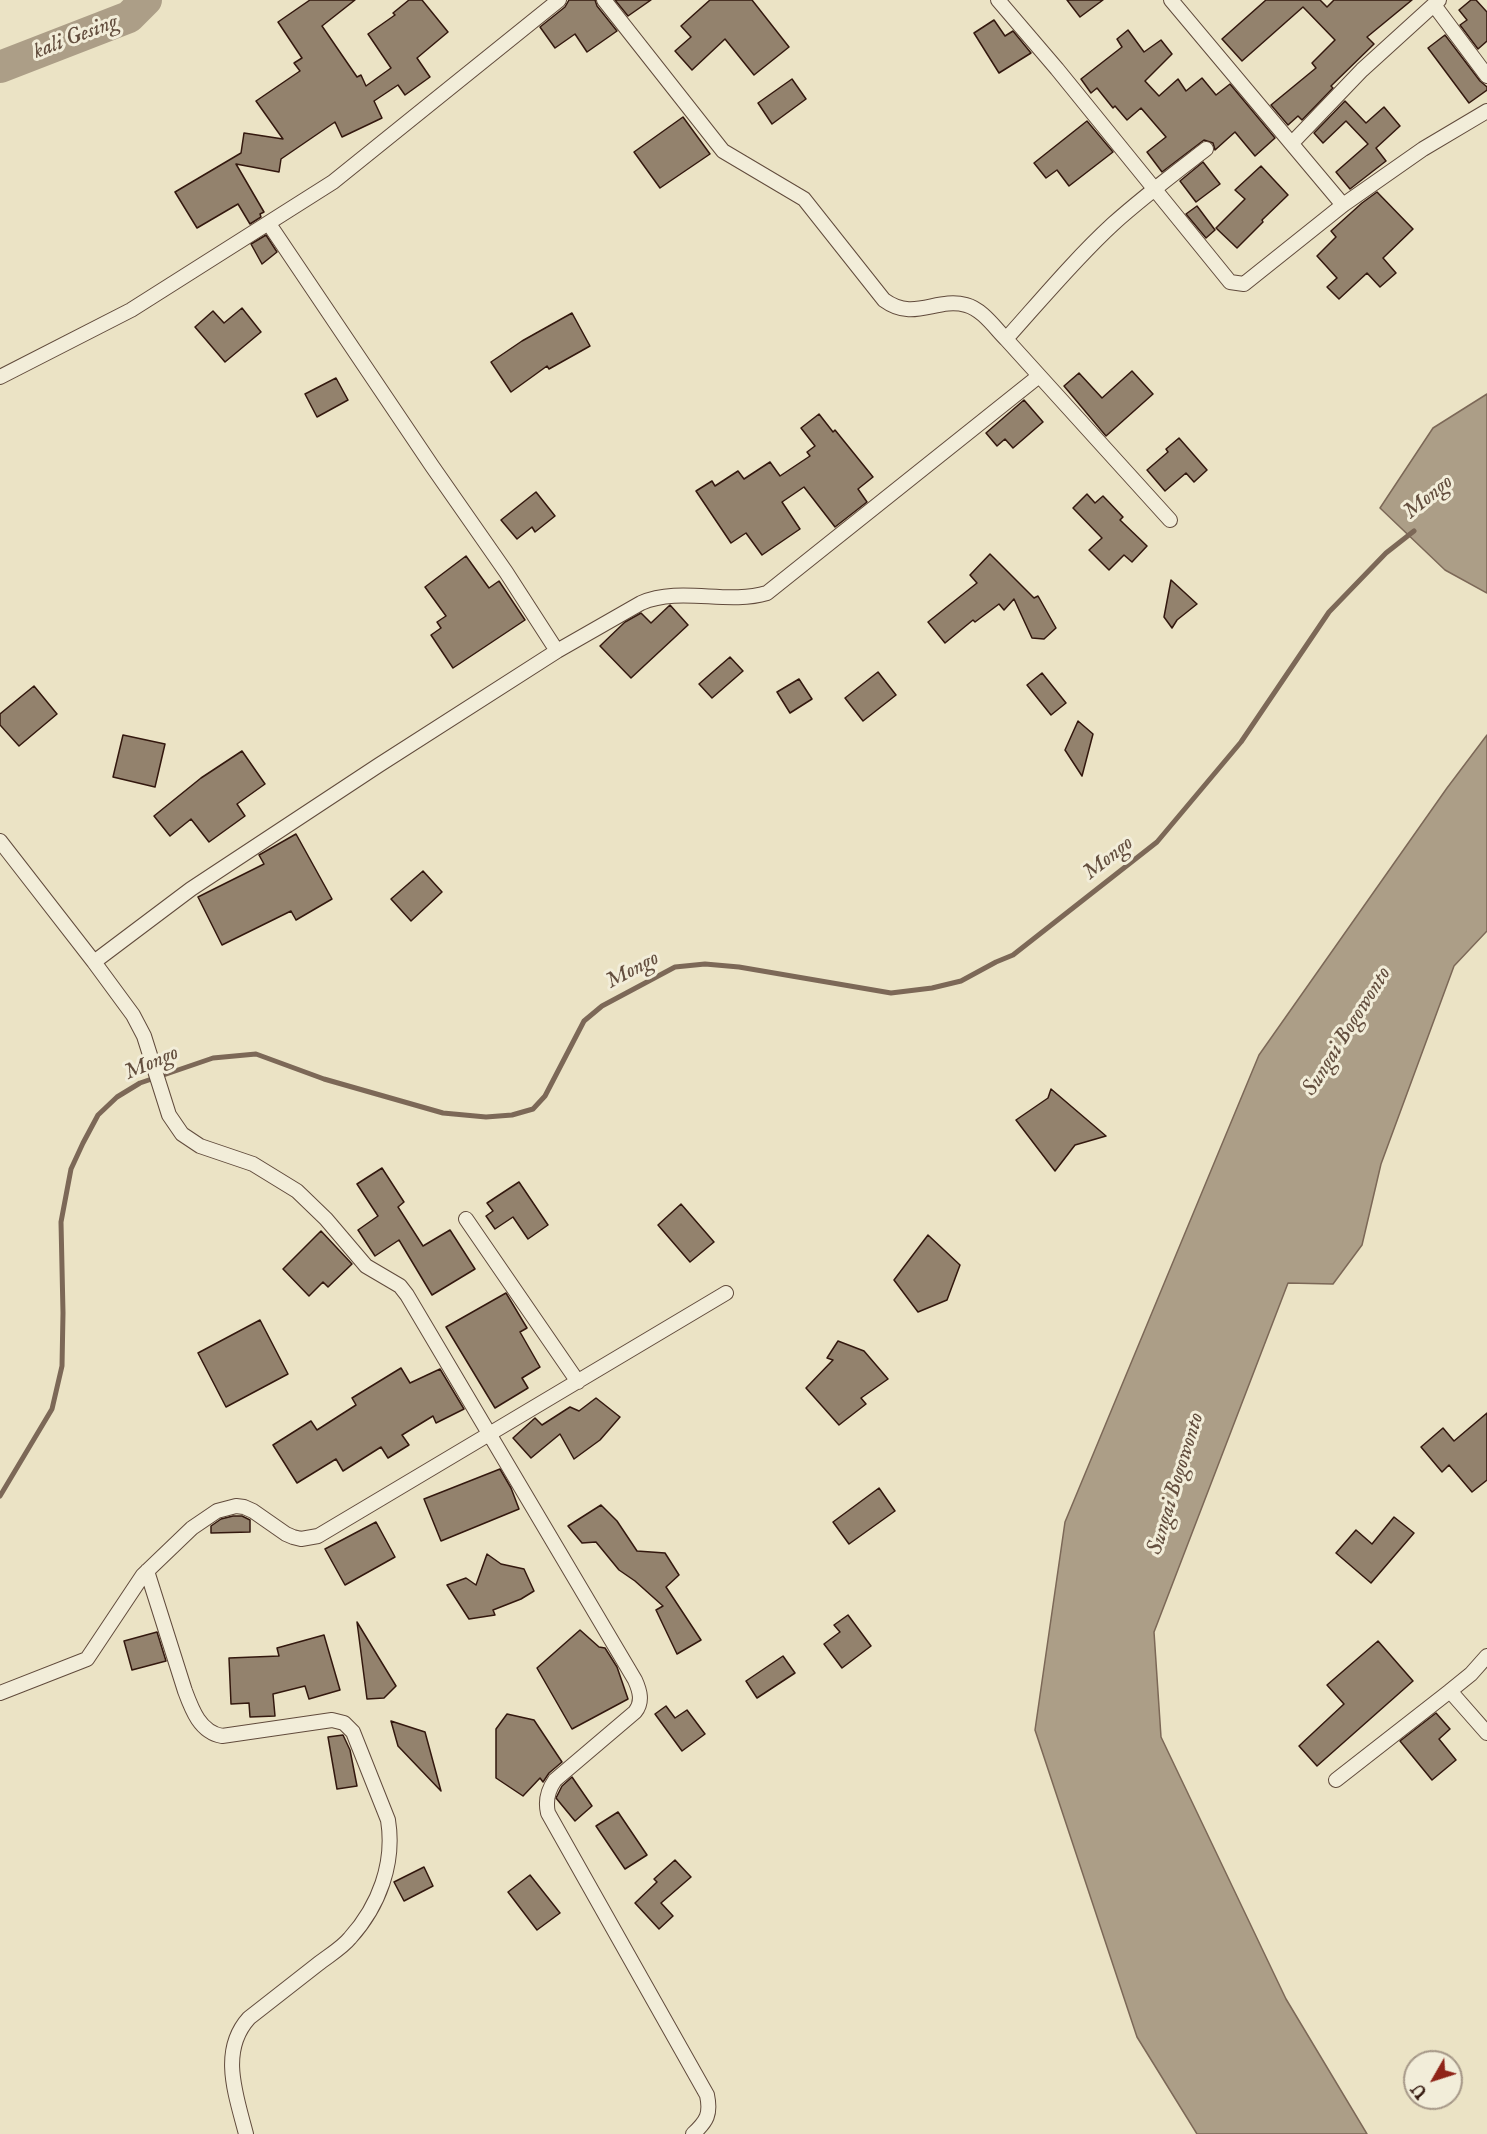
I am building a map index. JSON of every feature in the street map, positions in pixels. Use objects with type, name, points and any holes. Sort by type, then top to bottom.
[{"type":"street","points":[[0,377],[131,310],[333,182],[560,0]]},
{"type":"street","points":[[604,0],[723,151],[804,199],[884,300],[897,309],[907,310],[952,304],[966,305],[981,315],[1006,339],[1170,520]]},
{"type":"street","points":[[998,0],[1230,282],[1240,285],[1343,205],[1424,149],[1487,111]]},
{"type":"street","points":[[1171,0],[1343,205]]},
{"type":"street","points":[[1292,143],[1362,69],[1437,3],[1487,76]]},
{"type":"street","points":[[1006,339],[1086,251],[1154,189],[1206,149]]},
{"type":"street","points":[[269,224],[506,572],[557,651]]},
{"type":"street","points":[[94,962],[191,889],[557,651],[647,600],[766,593],[1039,375]]},
{"type":"street","points":[[0,841],[132,1015],[144,1036],[169,1115],[182,1134],[200,1146],[253,1164],[297,1191],[326,1219],[366,1266],[400,1286],[638,1688],[639,1706],[635,1712],[555,1780],[549,1789],[546,1805],[548,1813],[707,2095],[708,2116],[693,2134]]},
{"type":"street","points":[[466,1219],[578,1382]]},
{"type":"street","points":[[0,1693],[87,1659],[147,1571],[204,1519],[217,1511],[236,1506],[253,1511],[293,1537],[301,1539],[318,1536],[726,1293]]},
{"type":"street","points":[[147,1571],[185,1691],[192,1709],[204,1728],[212,1734],[222,1736],[333,1720],[344,1723],[353,1732],[388,1820],[390,1833],[384,1880],[378,1898],[349,1940],[249,2018],[237,2034],[232,2058],[233,2081],[246,2134]]},
{"type":"street","points":[[1336,1780],[1471,1674],[1487,1656]]},
{"type":"street","points":[[1450,1691],[1487,1733]]},
{"type":"water","points":[[1487,394],[1487,593],[1445,570],[1380,508],[1433,428]]},
{"type":"water","name":"Sungai Bogowonto","points":[[1487,735],[1487,931],[1454,966],[1381,1164],[1362,1245],[1333,1284],[1288,1283],[1154,1632],[1161,1737],[1286,1999],[1367,2134],[1197,2134],[1137,2037],[1035,1730],[1065,1522],[1259,1055],[1447,788]]},
{"type":"building","points":[[310,0],[355,0],[322,26],[357,77],[361,75],[366,86],[391,68],[368,34],[395,15],[393,13],[409,0],[422,0],[448,32],[417,58],[430,77],[405,95],[398,85],[374,101],[382,118],[342,137],[335,122],[281,159],[279,172],[236,164],[264,212],[260,214],[261,217],[250,224],[238,204],[197,228],[175,192],[241,153],[244,133],[283,139],[256,101],[300,71],[294,63],[302,58],[278,22]]},
{"type":"building","points":[[569,0],[595,0],[597,6],[617,31],[587,52],[575,34],[555,48],[540,27],[565,7]]},
{"type":"building","points":[[615,0],[651,0],[628,16]]},
{"type":"building","points":[[710,0],[752,0],[789,47],[754,75],[725,39],[692,70],[675,51],[691,37],[681,26]]},
{"type":"building","points":[[1067,0],[1103,0],[1080,17]]},
{"type":"building","points":[[1266,0],[1320,0],[1327,7],[1334,0],[1412,0],[1367,37],[1374,44],[1331,86],[1333,88],[1302,120],[1298,116],[1288,125],[1271,105],[1316,68],[1312,63],[1335,40],[1303,7],[1242,61],[1222,39]]},
{"type":"building","points":[[1471,0],[1476,0],[1487,12],[1487,41],[1478,49],[1460,25],[1467,20],[1459,10]]},
{"type":"building","points":[[994,20],[1005,36],[1013,31],[1031,53],[999,73],[974,33]]},
{"type":"building","points":[[1128,30],[1144,52],[1161,40],[1172,54],[1145,81],[1159,96],[1178,79],[1186,91],[1202,78],[1216,95],[1230,84],[1275,138],[1255,156],[1235,132],[1215,150],[1213,143],[1204,140],[1162,172],[1147,152],[1166,137],[1141,108],[1127,120],[1115,106],[1113,108],[1097,88],[1091,93],[1081,79],[1122,47],[1117,39]]},
{"type":"building","points":[[1445,35],[1487,87],[1487,90],[1469,103],[1428,48]]},
{"type":"building","points":[[792,79],[806,99],[772,124],[758,103]]},
{"type":"building","points":[[1345,101],[1366,123],[1384,107],[1400,126],[1376,148],[1386,161],[1350,189],[1336,172],[1368,144],[1346,121],[1323,143],[1314,133]]},
{"type":"building","points":[[683,117],[710,154],[660,188],[634,152]]},
{"type":"building","points":[[1087,121],[1113,152],[1069,186],[1057,170],[1046,178],[1034,163]]},
{"type":"building","points":[[1203,162],[1220,184],[1196,202],[1180,181]]},
{"type":"building","points":[[1261,166],[1288,195],[1237,248],[1216,228],[1245,199],[1235,190]]},
{"type":"building","points":[[1377,192],[1413,229],[1383,258],[1396,273],[1380,287],[1367,273],[1339,299],[1327,287],[1337,278],[1317,256],[1336,237],[1331,231]]},
{"type":"building","points":[[1197,206],[1215,230],[1206,238],[1186,214]]},
{"type":"building","points":[[266,235],[277,252],[262,264],[251,244]]},
{"type":"building","points":[[242,308],[261,332],[225,362],[195,327],[213,311],[224,323]]},
{"type":"building","points":[[572,313],[590,346],[549,369],[547,366],[511,392],[491,362],[522,341]]},
{"type":"building","points":[[1132,371],[1153,394],[1106,436],[1064,386],[1079,373],[1102,398]]},
{"type":"building","points":[[336,378],[348,400],[317,417],[305,394]]},
{"type":"building","points":[[1024,400],[1043,422],[1013,448],[1005,439],[997,446],[986,433]]},
{"type":"building","points":[[819,414],[873,477],[858,489],[867,502],[835,527],[804,487],[782,502],[800,529],[762,555],[746,533],[731,543],[696,491],[712,481],[715,486],[738,471],[744,479],[770,462],[780,476],[810,456],[807,452],[815,446],[801,428]]},
{"type":"building","points":[[1179,438],[1207,470],[1194,482],[1186,473],[1165,491],[1147,470],[1168,452],[1166,449]]},
{"type":"building","points":[[536,492],[555,516],[535,532],[532,527],[517,539],[501,520]]},
{"type":"building","points":[[1087,494],[1095,503],[1103,496],[1123,517],[1120,520],[1147,546],[1132,562],[1124,555],[1109,570],[1089,550],[1102,538],[1073,508]]},
{"type":"building","points":[[990,554],[1034,598],[1038,596],[1056,628],[1044,639],[1032,638],[1014,599],[1004,610],[999,604],[975,622],[973,620],[945,643],[928,622],[977,583],[970,575]]},
{"type":"building","points":[[466,556],[489,588],[499,581],[525,620],[453,668],[431,635],[441,628],[437,622],[446,616],[425,587]]},
{"type":"building","points":[[1171,580],[1197,604],[1177,620],[1172,628],[1164,617]]},
{"type":"building","points":[[670,605],[688,625],[631,678],[600,646],[625,622],[641,613],[651,623]]},
{"type":"building","points":[[730,657],[743,671],[712,698],[699,684]]},
{"type":"building","points":[[878,672],[896,695],[863,721],[845,698]]},
{"type":"building","points":[[1042,673],[1066,703],[1051,715],[1027,685]]},
{"type":"building","points":[[799,679],[812,699],[790,713],[777,692]]},
{"type":"building","points":[[34,686],[57,714],[19,746],[0,725],[0,714]]},
{"type":"building","points":[[1078,721],[1093,734],[1082,776],[1065,750]]},
{"type":"building","points":[[123,735],[165,744],[155,787],[113,777]]},
{"type":"building","points":[[242,751],[265,784],[237,804],[245,816],[209,842],[191,819],[170,836],[154,816],[201,778]]},
{"type":"building","points":[[296,834],[332,899],[296,920],[291,911],[222,945],[198,897],[264,864],[259,855]]},
{"type":"building","points":[[423,871],[442,892],[411,921],[391,899]]},
{"type":"building","points":[[1051,1089],[1106,1136],[1075,1145],[1055,1171],[1016,1120],[1048,1098]]},
{"type":"building","points":[[382,1168],[404,1202],[398,1207],[423,1246],[450,1230],[475,1269],[432,1295],[399,1240],[375,1256],[358,1230],[378,1216],[357,1184]]},
{"type":"building","points":[[519,1182],[548,1225],[528,1239],[513,1217],[495,1229],[486,1216],[493,1211],[487,1203]]},
{"type":"building","points":[[681,1204],[714,1242],[690,1262],[658,1225]]},
{"type":"building","points":[[321,1231],[352,1264],[328,1287],[323,1282],[309,1296],[283,1269]]},
{"type":"building","points":[[928,1235],[960,1265],[947,1300],[918,1312],[894,1280]]},
{"type":"building","points":[[506,1293],[527,1328],[520,1332],[540,1367],[522,1378],[528,1388],[495,1408],[446,1327]]},
{"type":"building","points":[[260,1320],[288,1374],[226,1407],[198,1353]]},
{"type":"building","points":[[838,1341],[864,1351],[888,1379],[861,1398],[866,1404],[839,1425],[806,1388],[833,1360],[827,1358]]},
{"type":"building","points":[[401,1368],[410,1383],[440,1369],[464,1409],[436,1423],[433,1416],[402,1435],[409,1445],[388,1458],[381,1447],[343,1471],[336,1459],[297,1483],[273,1445],[311,1421],[317,1430],[356,1405],[352,1398]]},
{"type":"building","points":[[596,1398],[620,1417],[600,1440],[574,1459],[560,1434],[531,1458],[513,1438],[535,1418],[542,1425],[570,1407],[579,1411]]},
{"type":"building","points":[[1487,1413],[1487,1480],[1472,1492],[1449,1465],[1442,1472],[1421,1447],[1443,1428],[1454,1441]]},
{"type":"building","points":[[500,1469],[519,1509],[441,1541],[424,1499]]},
{"type":"building","points":[[879,1488],[895,1511],[849,1544],[833,1522]]},
{"type":"building","points":[[601,1505],[617,1521],[637,1551],[665,1553],[679,1575],[666,1587],[701,1640],[677,1654],[656,1610],[663,1606],[619,1570],[596,1542],[582,1543],[568,1526]]},
{"type":"building","points":[[242,1516],[250,1520],[250,1532],[211,1533],[211,1526],[221,1519]]},
{"type":"building","points":[[1394,1517],[1414,1533],[1371,1583],[1336,1553],[1356,1530],[1372,1544]]},
{"type":"building","points":[[376,1522],[395,1557],[345,1585],[325,1549]]},
{"type":"building","points":[[487,1554],[501,1564],[524,1569],[534,1591],[493,1610],[495,1615],[469,1619],[447,1585],[466,1578],[476,1585]]},
{"type":"building","points":[[848,1615],[871,1646],[842,1668],[824,1644],[840,1632],[834,1625]]},
{"type":"building","points":[[357,1622],[396,1686],[384,1698],[367,1699]]},
{"type":"building","points":[[580,1630],[599,1647],[605,1648],[617,1667],[628,1699],[572,1729],[537,1668]]},
{"type":"building","points":[[157,1632],[166,1661],[132,1670],[124,1641]]},
{"type":"building","points":[[324,1635],[340,1690],[309,1699],[305,1686],[273,1694],[275,1716],[250,1717],[249,1703],[231,1704],[229,1658],[279,1656],[277,1648]]},
{"type":"building","points":[[1378,1641],[1413,1681],[1317,1766],[1299,1746],[1344,1704],[1327,1685]]},
{"type":"building","points":[[783,1656],[795,1673],[757,1698],[746,1681]]},
{"type":"building","points":[[666,1706],[675,1718],[687,1710],[705,1734],[682,1751],[655,1714]]},
{"type":"building","points":[[1436,1713],[1450,1729],[1439,1739],[1456,1760],[1432,1780],[1400,1741]]},
{"type":"building","points":[[507,1714],[534,1720],[562,1762],[549,1773],[543,1782],[540,1778],[523,1796],[496,1778],[496,1729]]},
{"type":"building","points":[[391,1721],[425,1732],[441,1791],[398,1746]]},
{"type":"building","points":[[343,1735],[350,1750],[357,1786],[337,1789],[328,1737]]},
{"type":"building","points":[[572,1777],[592,1806],[575,1821],[556,1798],[562,1786]]},
{"type":"building","points":[[618,1812],[647,1855],[625,1869],[596,1826]]},
{"type":"building","points":[[675,1860],[691,1877],[661,1903],[673,1916],[659,1929],[635,1903],[657,1882],[654,1879]]},
{"type":"building","points":[[424,1867],[433,1886],[404,1901],[394,1882]]},
{"type":"building","points":[[530,1875],[560,1913],[537,1930],[508,1892]]},
{"type":"waterway","name":"kali Gesing","points":[[0,67],[129,17],[146,0]]},
{"type":"waterway","name":"Mongo","points":[[0,1496],[52,1409],[62,1366],[61,1222],[71,1169],[98,1115],[117,1097],[140,1083],[213,1058],[256,1054],[324,1079],[443,1113],[486,1117],[512,1115],[533,1109],[545,1096],[584,1021],[602,1006],[675,967],[705,964],[739,967],[891,993],[932,988],[961,981],[1013,955],[1157,842],[1241,742],[1329,612],[1386,553],[1414,531]]}]
